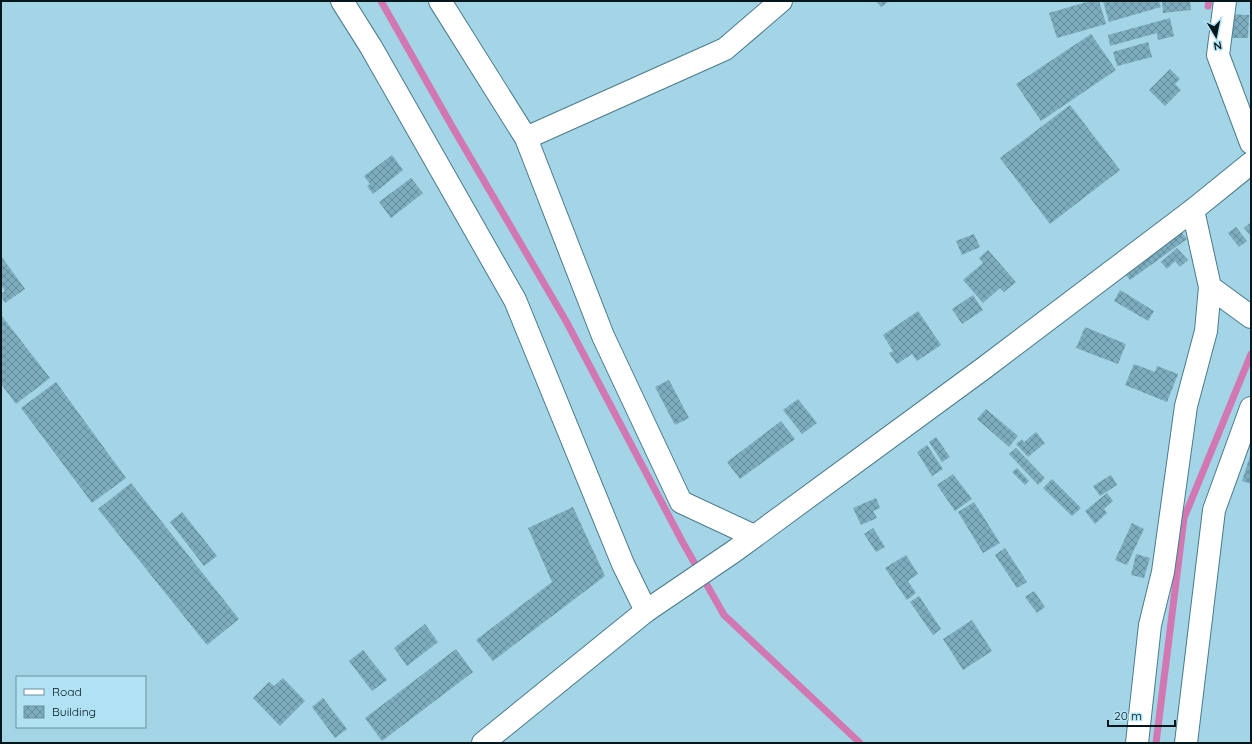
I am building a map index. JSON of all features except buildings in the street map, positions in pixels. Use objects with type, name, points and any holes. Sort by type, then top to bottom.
[{"type":"street","points":[[342,1],[371,47],[515,300],[623,564],[651,608]]},
{"type":"street","points":[[440,1],[526,138],[603,336],[681,502],[754,536]]},
{"type":"street","points":[[526,138],[726,49],[781,1]]},
{"type":"street","points":[[1225,1],[1218,55],[1251,143]]},
{"type":"street","points":[[484,743],[651,608],[733,552],[984,368],[1193,210],[1251,163]]},
{"type":"street","points":[[1137,743],[1150,625],[1163,572],[1186,406],[1206,331],[1210,287],[1193,210]]},
{"type":"street","points":[[1210,287],[1246,314]]},
{"type":"street","points":[[1186,743],[1214,510],[1251,408]]},
{"type":"waterway","points":[[381,1],[453,128],[566,321],[682,541],[724,615],[860,743]]},
{"type":"waterway","points":[[1208,6],[1209,1]]},
{"type":"waterway","points":[[1156,743],[1184,518],[1251,354]]}]
